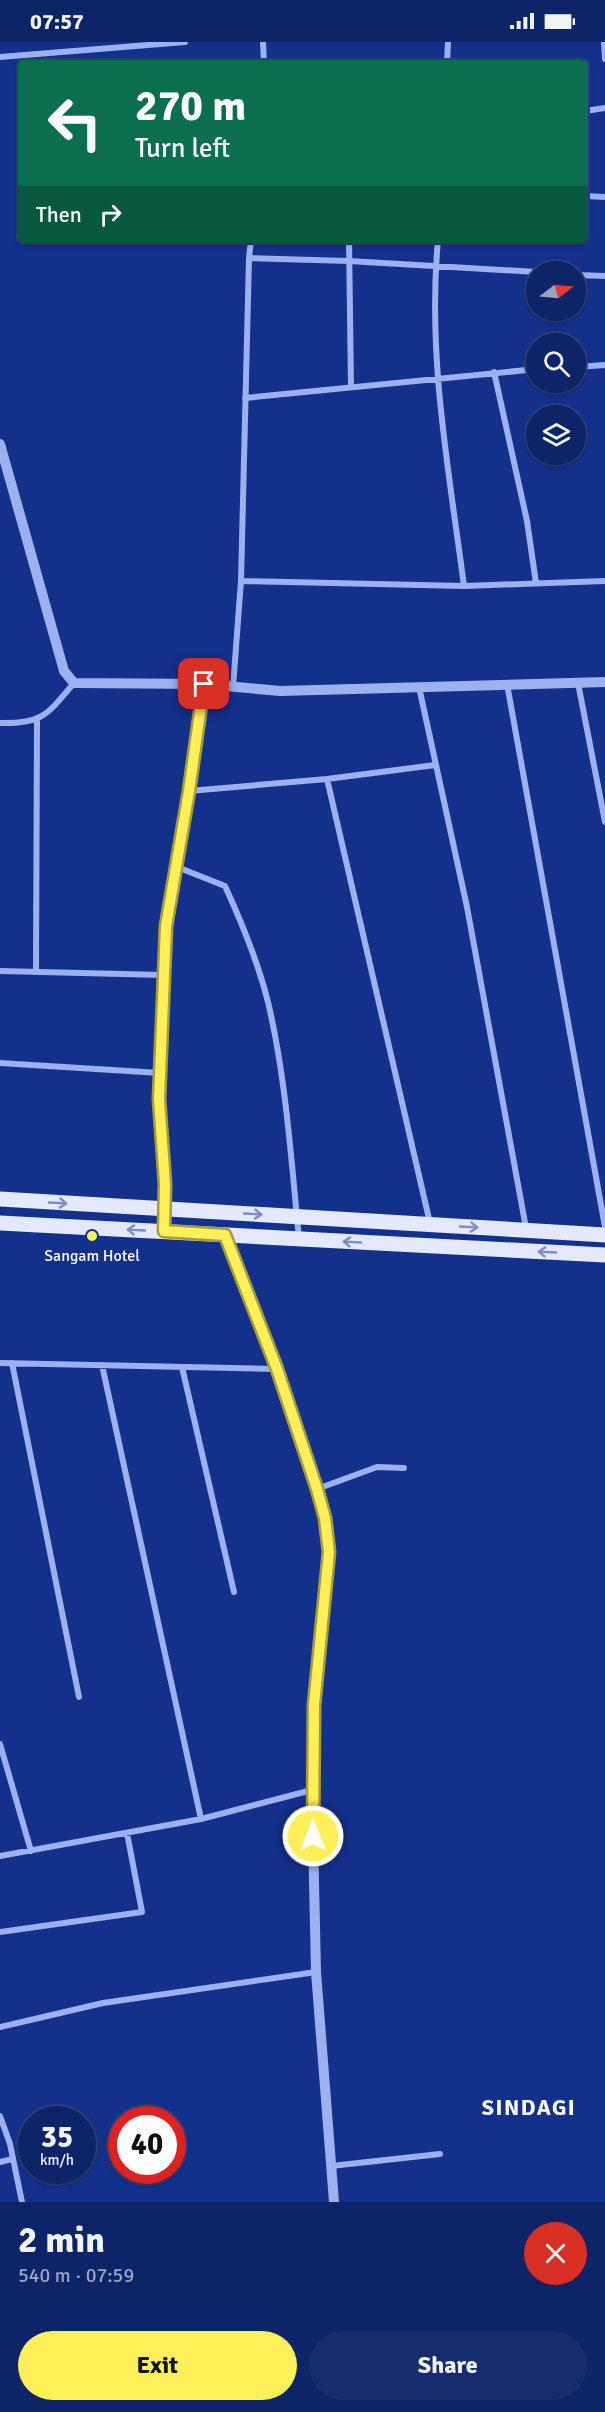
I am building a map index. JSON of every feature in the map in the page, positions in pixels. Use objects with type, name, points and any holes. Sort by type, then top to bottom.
[{"type":"main road","points":[[0,1199],[605,1235]]},
{"type":"main road","points":[[0,1223],[605,1255]]},
{"type":"street","points":[[0,57],[185,42]]},
{"type":"street","points":[[263,42],[264,60]]},
{"type":"street","points":[[447,60],[448,42]]},
{"type":"street","points":[[604,42],[605,59]]},
{"type":"street","points":[[588,111],[605,108]]},
{"type":"street","points":[[588,196],[605,197]]},
{"type":"street","points":[[233,687],[241,581],[251,243]]},
{"type":"street","points":[[349,243],[351,387]]},
{"type":"street","points":[[438,243],[437,378],[464,586]]},
{"type":"street","points":[[249,258],[349,261],[526,271]]},
{"type":"street","points":[[586,275],[605,276]]},
{"type":"street","points":[[586,366],[605,365]]},
{"type":"street","points":[[245,398],[526,370]]},
{"type":"street","points":[[494,372],[527,521],[536,583]]},
{"type":"street","points":[[0,444],[64,670],[74,683]]},
{"type":"street","points":[[241,581],[464,586],[605,581]]},
{"type":"street","points":[[578,682],[605,822]]},
{"type":"street","points":[[74,683],[204,684],[280,691],[605,682]]},
{"type":"street","points":[[0,723],[37,720],[59,702],[74,683]]},
{"type":"street","points":[[164,1231],[165,1184],[159,1099],[166,926],[204,684]]},
{"type":"street","points":[[507,684],[605,1227]]},
{"type":"street","points":[[419,687],[467,907],[526,1231]]},
{"type":"street","points":[[36,971],[37,720]]},
{"type":"street","points":[[189,791],[327,779],[435,765]]},
{"type":"street","points":[[327,779],[430,1225]]},
{"type":"street","points":[[177,867],[225,886],[242,923],[268,1001],[287,1120],[299,1239]]},
{"type":"street","points":[[0,971],[164,975]]},
{"type":"street","points":[[0,1063],[160,1073]]},
{"type":"street","points":[[225,1235],[277,1369],[317,1489],[325,1518],[329,1552],[314,1693],[312,1790],[316,1972],[334,2202]]},
{"type":"street","points":[[0,1363],[277,1369]]},
{"type":"street","points":[[12,1363],[79,1697]]},
{"type":"street","points":[[102,1365],[201,1819]]},
{"type":"street","points":[[182,1367],[234,1593]]},
{"type":"street","points":[[317,1489],[376,1467],[404,1468]]},
{"type":"street","points":[[0,1744],[31,1851]]},
{"type":"street","points":[[0,1856],[201,1819],[312,1790]]},
{"type":"street","points":[[0,1932],[142,1912],[127,1833]]},
{"type":"street","points":[[0,2027],[103,2003],[316,1972]]},
{"type":"street","points":[[0,2116],[22,2202]]},
{"type":"street","points":[[331,2166],[440,2154]]},
{"type":"street","points":[[0,2162],[12,2159]]},
{"type":"place","name":"Sangam Hotel","points":[[92,1236]]},
{"type":"district","name":"SINDAGI","points":[[529,2107]]},
{"type":"route","points":[[204,684],[166,926],[159,1099],[165,1184],[164,1231],[225,1235],[277,1369],[325,1518],[329,1552],[314,1705],[313,1836]]}]
